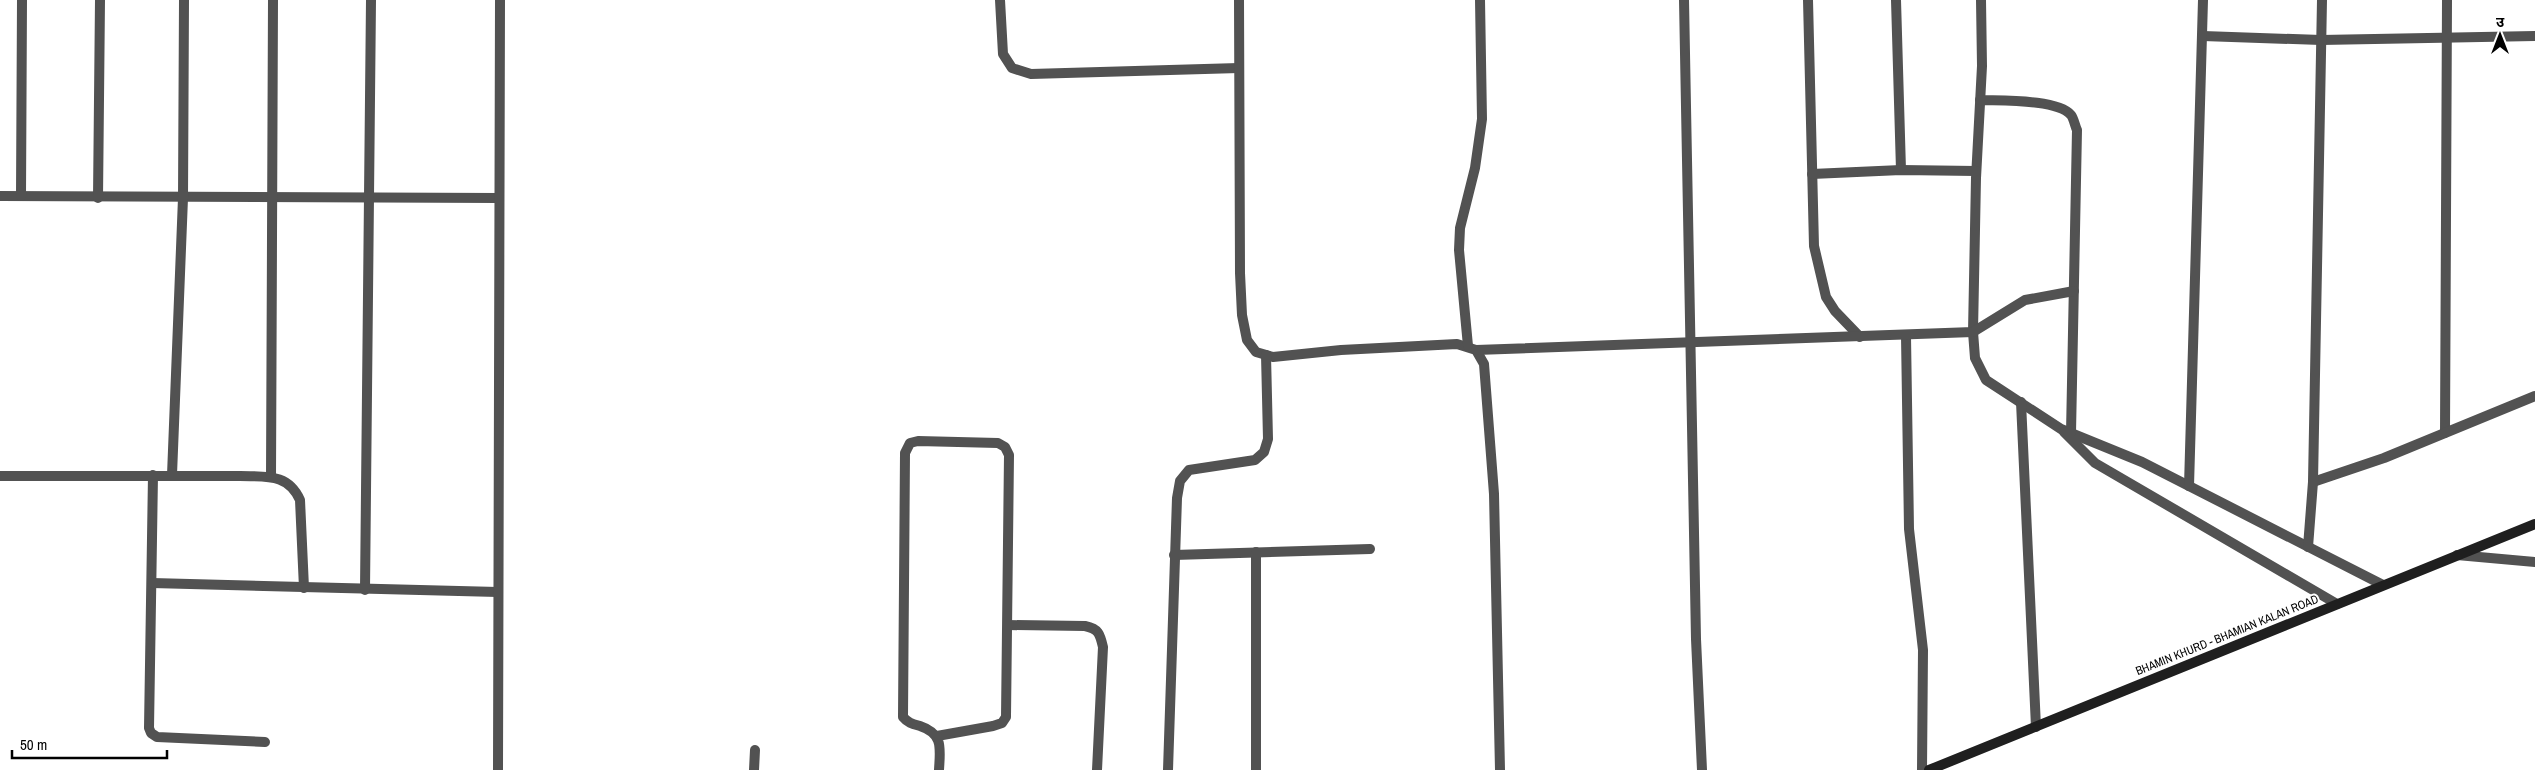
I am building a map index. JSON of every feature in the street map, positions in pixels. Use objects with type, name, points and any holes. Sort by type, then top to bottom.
[{"type":"street","points":[[21,196],[22,0]]},
{"type":"street","points":[[98,198],[100,0]]},
{"type":"street","points":[[172,475],[183,198],[184,0]]},
{"type":"street","points":[[271,477],[273,0]]},
{"type":"street","points":[[365,590],[371,0]]},
{"type":"street","points":[[498,770],[500,0]]},
{"type":"street","points":[[1000,0],[1003,54],[1012,68],[1031,74],[1239,68]]},
{"type":"street","points":[[1239,0],[1242,315],[1247,340],[1256,352],[1273,357],[1341,350],[1457,344],[1472,348],[1690,343],[1973,332],[2025,300],[2074,291]]},
{"type":"street","points":[[1480,0],[1482,119],[1475,168],[1460,228],[1459,250],[1472,348],[1484,364],[1494,494],[1500,770]]},
{"type":"street","points":[[1684,0],[1696,638],[1702,770]]},
{"type":"street","points":[[1808,0],[1814,246],[1826,297],[1835,311],[1860,337]]},
{"type":"street","points":[[1896,0],[1901,170]]},
{"type":"street","points":[[1981,0],[1973,332],[1975,358],[1986,380],[2061,429],[2096,463],[2196,524],[2337,604]]},
{"type":"street","points":[[2189,486],[2203,0]]},
{"type":"street","points":[[2308,547],[2314,482],[2322,0]]},
{"type":"street","points":[[2445,433],[2447,0]]},
{"type":"street","points":[[2203,36],[2321,40],[2535,36]]},
{"type":"street","points":[[1980,100],[2030,103],[2059,108],[2072,116],[2076,130],[2071,433]]},
{"type":"street","points":[[1812,174],[1901,170],[1976,171]]},
{"type":"street","points":[[0,196],[98,198],[499,198]]},
{"type":"street","points":[[1906,336],[1909,529],[1923,650],[1922,770]]},
{"type":"street","points":[[1168,770],[1176,498],[1180,481],[1189,470],[1255,460],[1264,452],[1268,439],[1266,355]]},
{"type":"street","points":[[2314,482],[2384,458],[2535,396]]},
{"type":"street","points":[[2021,402],[2036,727]]},
{"type":"street","points":[[2061,429],[2142,462],[2383,585]]},
{"type":"street","points":[[937,736],[993,726],[1002,723],[1006,717],[1009,455],[1005,447],[998,443],[918,441],[910,443],[905,453],[903,717],[908,722],[932,730],[937,736],[940,770]]},
{"type":"street","points":[[153,475],[151,733],[157,737],[265,742]]},
{"type":"street","points":[[0,476],[172,475],[271,477],[285,482],[294,488],[300,500],[304,588]]},
{"type":"street","name":"BHAMIN KHURD - BHAMIAN KALAN ROAD","points":[[1929,770],[2535,524]]},
{"type":"street","points":[[1174,555],[1370,549]]},
{"type":"street","points":[[1256,552],[1256,770]]},
{"type":"street","points":[[2456,555],[2535,562]]},
{"type":"street","points":[[152,583],[498,592]]},
{"type":"street","points":[[1008,625],[1085,626],[1095,628],[1100,634],[1103,647],[1097,770]]},
{"type":"street","points":[[754,770],[755,750]]}]
